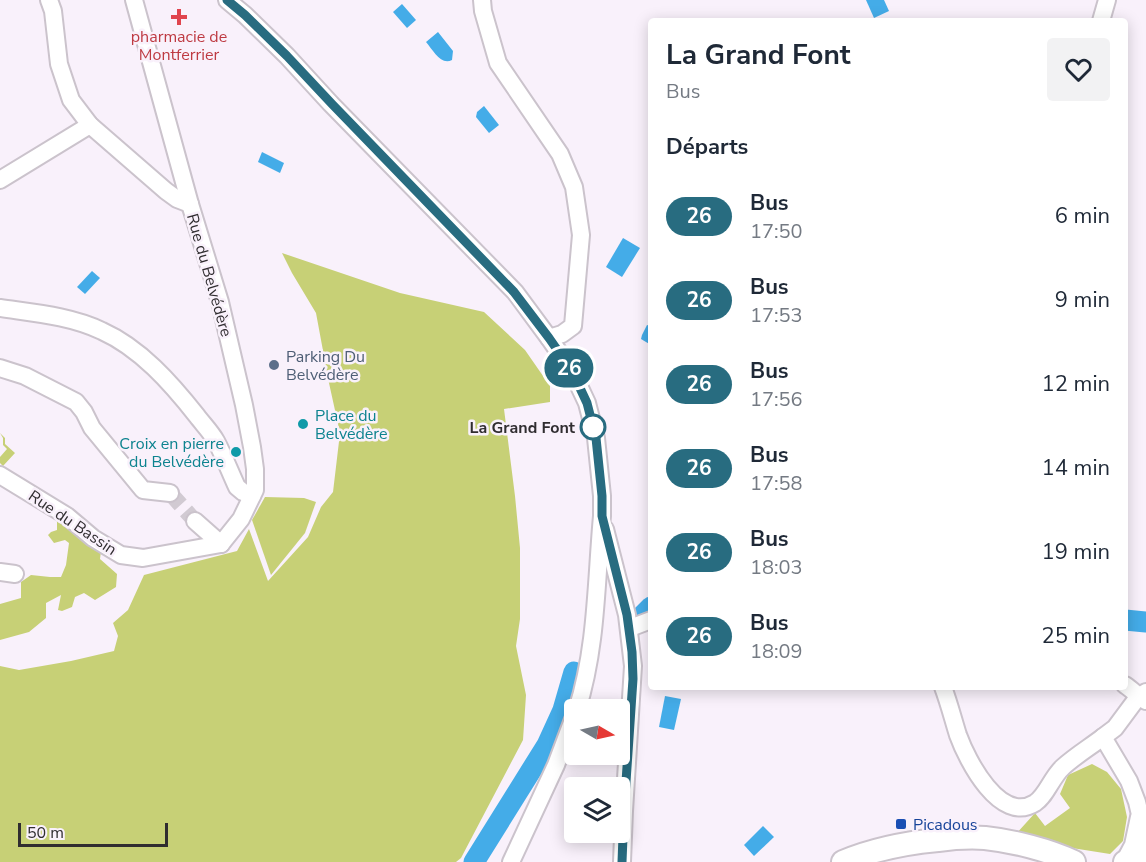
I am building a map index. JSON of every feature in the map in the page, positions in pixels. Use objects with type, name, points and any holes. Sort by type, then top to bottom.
[{"type":"street","points":[[49,0],[54,11],[59,64],[71,100],[90,125],[166,191],[190,204]]},
{"type":"street","name":"Rue du Belvédère","points":[[134,0],[190,204],[220,302],[252,447],[255,490],[242,519],[221,544]]},
{"type":"street","points":[[227,0],[287,56],[514,292],[572,371],[587,403],[596,438],[602,496],[592,641],[580,699]]},
{"type":"street","points":[[482,0],[498,63],[560,154],[574,187],[581,235],[573,326],[562,334],[549,338]]},
{"type":"street","points":[[1102,18],[1107,0]]},
{"type":"street","points":[[0,180],[90,125]]},
{"type":"street","points":[[0,308],[54,316],[92,326],[136,352],[180,395],[199,418],[215,441],[237,487],[252,496]]},
{"type":"street","points":[[0,368],[25,376],[76,402],[92,428],[142,489],[170,493]]},
{"type":"street","name":"Rue du Bassin","points":[[0,475],[67,516],[93,537],[121,555],[143,558],[221,544]]},
{"type":"street","points":[[602,516],[630,628],[633,666],[622,862]]},
{"type":"street","points":[[195,521],[221,544]]},
{"type":"street","points":[[630,628],[648,621]]},
{"type":"street","points":[[944,690],[959,737],[986,787],[1006,805],[1029,806],[1037,802],[1062,767],[1115,728],[1143,697],[1128,687]]},
{"type":"street","points":[[1103,737],[1129,781],[1137,802],[1146,840]]},
{"type":"street","points":[[511,862],[564,744]]},
{"type":"street","points":[[1125,862],[1133,845],[1139,816]]},
{"type":"street","points":[[843,862],[904,843],[976,838],[1023,845],[1074,862]]},
{"type":"street","points":[[1125,862],[1132,858],[1146,856]]},
{"type":"green space","points":[[282,253],[400,293],[484,312],[525,350],[550,386],[550,402],[504,409],[520,548],[520,619],[516,646],[526,695],[523,740],[461,858],[456,862],[0,862],[0,666],[19,670],[114,651],[118,636],[113,623],[128,610],[144,575],[237,551],[249,529],[268,581],[308,537],[321,507],[333,492],[340,433],[316,313]]},
{"type":"green space","points":[[0,433],[5,438],[5,444],[15,453],[3,466],[0,463],[0,457],[7,449],[3,445]]},
{"type":"green space","points":[[265,497],[304,498],[316,502],[305,533],[271,575],[252,520]]},
{"type":"green space","points":[[57,517],[101,551],[100,559],[117,574],[116,587],[95,600],[84,593],[75,597],[72,607],[62,611],[58,610],[61,595],[46,603],[46,618],[29,632],[0,640],[0,604],[21,598],[21,582],[31,575],[61,577],[66,565],[69,543],[65,540],[54,543],[48,535],[57,530]]},
{"type":"green space","points":[[1092,764],[1107,772],[1121,789],[1127,817],[1123,841],[1110,854],[1072,848],[1016,834],[1035,813],[1045,826],[1070,808],[1060,794],[1068,775]]},
{"type":"water","points":[[866,0],[884,0],[889,11],[874,18]]},
{"type":"water","points":[[402,4],[416,20],[407,28],[393,12]]},
{"type":"water","points":[[438,32],[453,51],[452,60],[441,59],[426,42]]},
{"type":"water","points":[[484,106],[499,125],[489,133],[476,117],[477,112]]},
{"type":"water","points":[[262,152],[284,163],[280,173],[258,162]]},
{"type":"water","points":[[623,238],[640,248],[622,277],[606,267]]},
{"type":"water","points":[[92,271],[100,278],[85,294],[77,287]]},
{"type":"water","points":[[648,325],[648,343],[641,339]]},
{"type":"water","points":[[665,696],[681,699],[674,730],[659,727]]},
{"type":"water","points":[[763,826],[774,837],[754,856],[744,845]]},
{"type":"waterway","points":[[643,615],[648,610]]},
{"type":"waterway","points":[[1128,620],[1146,622]]},
{"type":"waterway","points":[[474,862],[547,745],[563,710],[574,672]]},
{"type":"tunnel","points":[[170,493],[195,521]]},
{"type":"bus line","name":"26","points":[[227,0],[287,56],[514,292],[572,371],[587,403],[596,438],[602,516],[621,587],[630,628],[632,652],[633,679],[622,862]]},
{"type":"place","name":"pharmacie de Montferrier","points":[[179,17]]},
{"type":"place","name":"Parking Du Belvédère","points":[[274,365]]},
{"type":"place","name":"Place du Belvédère","points":[[303,424]]},
{"type":"place","name":"La Grand Font","points":[[593,427]]},
{"type":"place","name":"Croix en pierre du Belvédère","points":[[236,452]]},
{"type":"place","name":"Picadous","points":[[901,824]]}]
